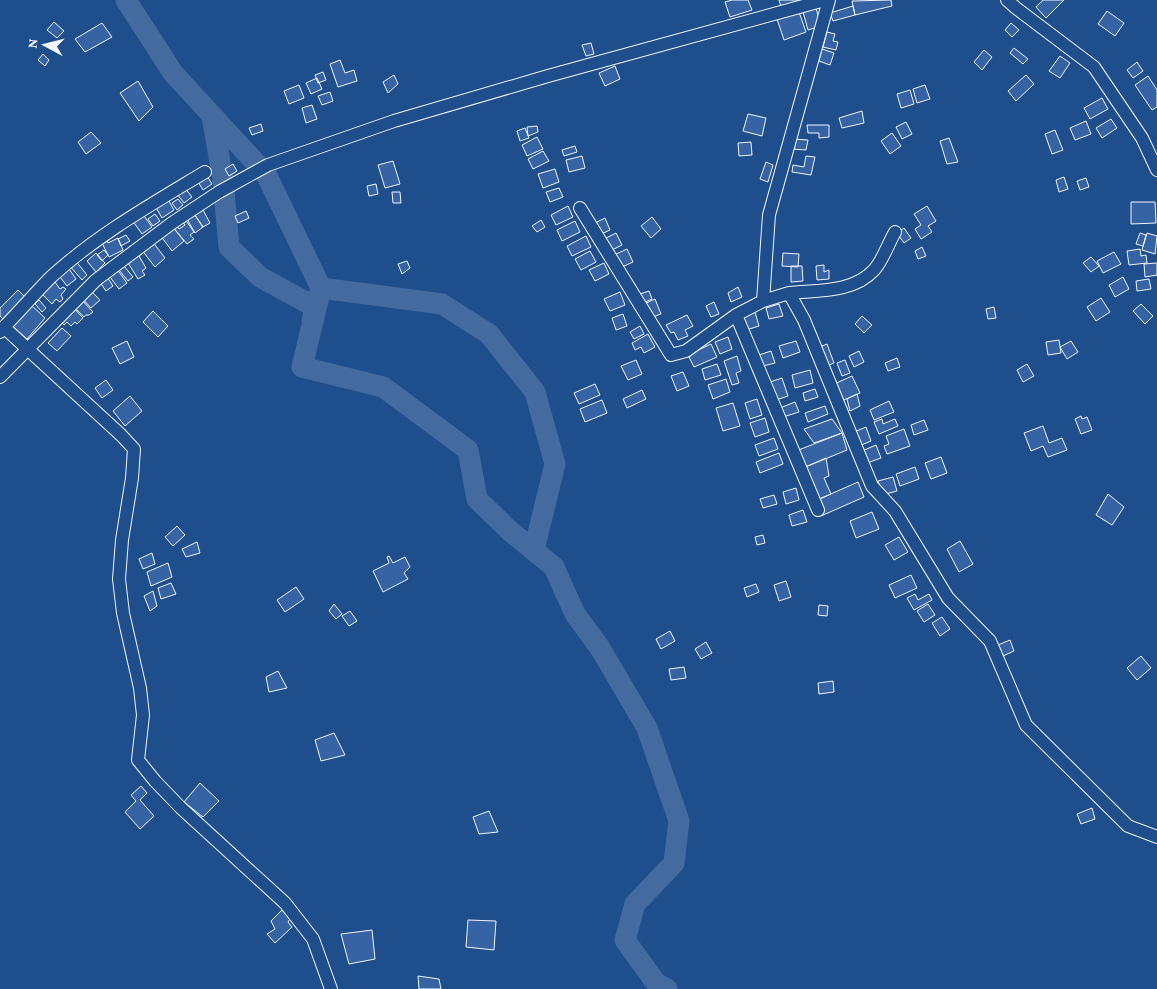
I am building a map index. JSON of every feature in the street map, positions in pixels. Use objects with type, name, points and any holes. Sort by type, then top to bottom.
[{"type":"street","points":[[0,377],[96,280],[172,223],[219,192],[268,166],[394,121],[548,76],[825,0]]},
{"type":"street","points":[[764,301],[769,215],[829,0]]},
{"type":"street","points":[[1007,0],[1094,67],[1142,138],[1157,170]]},
{"type":"street","points":[[205,172],[106,234],[70,261],[50,278],[1,330],[29,349],[134,449],[119,579],[123,613],[140,688],[143,715],[138,760],[154,781],[181,808],[285,903],[313,939],[331,989]]},
{"type":"street","points":[[580,208],[671,355],[686,351],[736,315],[764,301],[789,293],[838,288],[857,283],[874,269],[895,232]]},
{"type":"street","points":[[789,293],[804,320],[872,486],[895,512],[948,598],[990,641],[1026,725],[1128,826],[1157,836]]},
{"type":"street","points":[[736,315],[818,510]]},
{"type":"building","points":[[748,0],[752,10],[730,17],[725,2]]},
{"type":"building","points":[[779,0],[804,0],[781,7]]},
{"type":"building","points":[[891,0],[892,6],[855,15],[852,1]]},
{"type":"building","points":[[1043,0],[1064,0],[1046,18],[1036,7]]},
{"type":"building","points":[[853,6],[855,15],[833,21],[830,13]]},
{"type":"building","points":[[816,8],[821,26],[808,30],[803,12]]},
{"type":"building","points":[[1107,11],[1124,23],[1115,36],[1098,24]]},
{"type":"building","points":[[799,12],[806,32],[784,40],[777,19]]},
{"type":"building","points":[[54,22],[64,31],[57,38],[47,30]]},
{"type":"building","points":[[102,23],[112,37],[85,52],[75,39]]},
{"type":"building","points":[[1011,23],[1019,30],[1012,37],[1005,30]]},
{"type":"building","points":[[827,32],[835,34],[833,41],[838,42],[836,50],[823,47]]},
{"type":"building","points":[[591,43],[594,54],[586,56],[582,45]]},
{"type":"building","points":[[1014,48],[1028,59],[1023,64],[1010,53]]},
{"type":"building","points":[[822,49],[834,53],[830,65],[819,61]]},
{"type":"building","points":[[984,50],[992,57],[982,70],[974,62]]},
{"type":"building","points":[[43,54],[49,60],[45,66],[38,60]]},
{"type":"building","points":[[1060,56],[1070,63],[1060,78],[1049,71]]},
{"type":"building","points":[[340,60],[345,73],[354,70],[357,81],[338,87],[330,64]]},
{"type":"building","points":[[1137,62],[1143,71],[1133,78],[1127,70]]},
{"type":"building","points":[[615,66],[620,79],[605,86],[599,73]]},
{"type":"building","points":[[323,72],[326,80],[318,83],[315,75]]},
{"type":"building","points":[[394,75],[398,84],[388,93],[383,82]]},
{"type":"building","points":[[1026,75],[1034,84],[1016,101],[1008,91]]},
{"type":"building","points":[[1148,76],[1157,90],[1157,107],[1152,110],[1135,85]]},
{"type":"building","points":[[317,78],[322,89],[311,94],[306,83]]},
{"type":"building","points":[[138,81],[153,107],[139,121],[120,93]]},
{"type":"building","points":[[299,85],[304,98],[289,104],[284,91]]},
{"type":"building","points":[[925,85],[930,99],[917,103],[913,89]]},
{"type":"building","points":[[910,90],[914,104],[901,108],[897,94]]},
{"type":"building","points":[[330,92],[333,101],[322,105],[318,96]]},
{"type":"building","points":[[1102,98],[1108,109],[1090,119],[1084,108]]},
{"type":"building","points":[[312,105],[317,119],[306,123],[302,108]]},
{"type":"building","points":[[862,111],[864,123],[842,128],[839,118]]},
{"type":"building","points":[[748,114],[766,118],[762,136],[743,131]]},
{"type":"building","points":[[1111,119],[1117,128],[1102,138],[1096,128]]},
{"type":"building","points":[[1086,121],[1091,134],[1075,140],[1070,128]]},
{"type":"building","points":[[906,122],[912,134],[902,139],[896,127]]},
{"type":"building","points":[[261,124],[263,131],[252,135],[249,128]]},
{"type":"building","points":[[807,125],[829,125],[829,137],[819,138],[819,133],[808,133]]},
{"type":"building","points":[[537,126],[538,132],[528,136],[527,127]]},
{"type":"building","points":[[525,128],[529,138],[520,141],[517,131]]},
{"type":"building","points":[[1055,130],[1063,150],[1052,154],[1045,134]]},
{"type":"building","points":[[91,132],[101,143],[86,154],[78,142]]},
{"type":"building","points":[[892,133],[901,146],[890,154],[881,141]]},
{"type":"building","points":[[537,137],[543,149],[527,156],[522,145]]},
{"type":"building","points":[[949,138],[958,162],[947,164],[940,141]]},
{"type":"building","points":[[793,139],[808,140],[806,150],[792,149]]},
{"type":"building","points":[[751,142],[752,155],[739,156],[738,143]]},
{"type":"building","points":[[575,146],[577,152],[564,156],[562,150]]},
{"type":"building","points":[[543,151],[549,161],[533,169],[528,159]]},
{"type":"building","points":[[582,156],[585,168],[569,172],[566,160]]},
{"type":"building","points":[[806,156],[815,157],[811,175],[792,172],[793,165],[804,167]]},
{"type":"building","points":[[393,161],[400,184],[385,188],[378,165]]},
{"type":"building","points":[[766,162],[773,165],[768,182],[760,179]]},
{"type":"building","points":[[233,164],[237,171],[229,176],[225,169]]},
{"type":"building","points":[[555,169],[559,182],[543,188],[538,174]]},
{"type":"building","points":[[206,174],[212,184],[203,190],[197,180]]},
{"type":"building","points":[[1064,177],[1068,189],[1059,192],[1056,180]]},
{"type":"building","points":[[1086,178],[1089,187],[1080,190],[1077,181]]},
{"type":"building","points":[[376,184],[378,194],[369,196],[367,186]]},
{"type":"building","points":[[185,188],[192,197],[184,203],[177,194]]},
{"type":"building","points":[[559,188],[563,197],[550,202],[546,192]]},
{"type":"building","points":[[392,192],[400,192],[401,203],[393,203]]},
{"type":"building","points":[[166,196],[174,210],[162,218],[154,204]]},
{"type":"building","points":[[178,199],[183,205],[177,210],[172,203]]},
{"type":"building","points":[[1131,202],[1155,202],[1156,223],[1131,224]]},
{"type":"building","points":[[568,206],[573,217],[556,225],[551,215]]},
{"type":"building","points":[[927,206],[936,221],[928,226],[932,232],[921,239],[915,229],[921,225],[914,214]]},
{"type":"building","points":[[203,210],[210,223],[203,227],[195,215]]},
{"type":"building","points":[[246,211],[249,218],[238,223],[235,216]]},
{"type":"building","points":[[142,213],[152,227],[142,234],[132,220]]},
{"type":"building","points":[[155,214],[160,221],[153,226],[148,219]]},
{"type":"building","points":[[194,214],[203,227],[195,233],[187,219]]},
{"type":"building","points":[[652,217],[661,229],[651,238],[641,226]]},
{"type":"building","points":[[605,218],[610,230],[599,235],[593,224]]},
{"type":"building","points":[[185,219],[194,232],[190,235],[194,239],[187,244],[172,226],[175,223],[179,229],[185,225],[182,221]]},
{"type":"building","points":[[541,220],[545,227],[537,232],[532,226]]},
{"type":"building","points":[[575,221],[580,232],[562,241],[557,230]]},
{"type":"building","points":[[172,226],[184,241],[172,251],[160,235]]},
{"type":"building","points":[[904,228],[911,238],[904,243],[897,233]]},
{"type":"building","points":[[616,233],[622,245],[610,251],[604,239]]},
{"type":"building","points":[[1140,233],[1146,235],[1143,246],[1136,244]]},
{"type":"building","points":[[1147,233],[1157,236],[1155,254],[1142,250]]},
{"type":"building","points":[[126,235],[130,241],[121,246],[118,239]]},
{"type":"building","points":[[105,236],[108,243],[118,238],[123,250],[109,257],[100,239]]},
{"type":"building","points":[[586,236],[591,247],[572,256],[567,246]]},
{"type":"building","points":[[152,241],[165,258],[155,267],[141,249]]},
{"type":"building","points":[[922,247],[926,256],[918,259],[915,251]]},
{"type":"building","points":[[140,249],[143,253],[139,256],[146,268],[142,271],[145,275],[138,279],[125,258]]},
{"type":"building","points":[[627,249],[633,262],[620,268],[614,255]]},
{"type":"building","points":[[1140,249],[1141,256],[1146,255],[1147,263],[1129,265],[1127,251]]},
{"type":"building","points":[[104,250],[108,255],[102,261],[97,255]]},
{"type":"building","points":[[590,251],[596,262],[581,270],[575,259]]},
{"type":"building","points":[[1114,252],[1121,264],[1103,273],[1097,261]]},
{"type":"building","points":[[96,253],[105,263],[96,272],[87,261]]},
{"type":"building","points":[[783,253],[799,254],[798,267],[782,266]]},
{"type":"building","points":[[1091,257],[1099,266],[1091,272],[1083,263]]},
{"type":"building","points":[[75,260],[87,275],[82,280],[69,265]]},
{"type":"building","points":[[407,261],[410,268],[402,274],[398,264]]},
{"type":"building","points":[[604,263],[609,274],[595,281],[589,270]]},
{"type":"building","points":[[1157,263],[1157,275],[1145,277],[1144,264]]},
{"type":"building","points":[[824,265],[824,272],[829,270],[829,279],[817,280],[816,266]]},
{"type":"building","points":[[67,266],[76,279],[67,286],[57,273]]},
{"type":"building","points":[[124,266],[133,277],[128,281],[119,270]]},
{"type":"building","points":[[791,266],[802,266],[803,281],[791,282]]},
{"type":"building","points":[[117,269],[127,283],[119,289],[110,277]]},
{"type":"building","points":[[106,275],[113,286],[106,291],[99,281]]},
{"type":"building","points":[[1123,277],[1129,289],[1115,297],[1109,285]]},
{"type":"building","points":[[52,278],[60,289],[63,287],[66,289],[61,295],[63,299],[60,302],[56,299],[52,304],[42,294]]},
{"type":"building","points":[[1149,279],[1151,289],[1137,291],[1136,281]]},
{"type":"building","points":[[738,287],[742,297],[731,302],[728,293]]},
{"type":"building","points":[[18,290],[29,301],[7,323],[0,316],[0,308]]},
{"type":"building","points":[[90,290],[100,300],[91,308],[82,298]]},
{"type":"building","points":[[649,291],[652,299],[643,303],[640,294]]},
{"type":"building","points":[[620,292],[625,305],[610,311],[604,299]]},
{"type":"building","points":[[1101,298],[1110,312],[1096,321],[1087,307]]},
{"type":"building","points":[[81,299],[93,312],[84,317],[73,306]]},
{"type":"building","points":[[655,299],[661,314],[650,318],[644,304]]},
{"type":"building","points":[[39,300],[46,308],[42,312],[35,304]]},
{"type":"building","points":[[714,302],[719,314],[711,317],[706,306]]},
{"type":"building","points":[[29,303],[45,318],[27,339],[10,324]]},
{"type":"building","points":[[779,304],[783,316],[769,319],[766,308]]},
{"type":"building","points":[[1141,304],[1153,316],[1145,324],[1133,311]]},
{"type":"building","points":[[72,306],[83,318],[77,324],[75,322],[71,326],[67,322],[64,325],[58,319]]},
{"type":"building","points":[[994,307],[996,318],[988,319],[986,309]]},
{"type":"building","points":[[153,311],[168,326],[158,337],[143,322]]},
{"type":"building","points":[[755,312],[759,326],[743,331],[739,317]]},
{"type":"building","points":[[623,314],[627,326],[616,330],[612,318]]},
{"type":"building","points":[[687,315],[693,326],[685,330],[688,336],[678,340],[674,332],[671,333],[666,325]]},
{"type":"building","points":[[862,316],[872,325],[864,333],[855,324]]},
{"type":"building","points":[[640,326],[644,334],[634,339],[630,332]]},
{"type":"building","points":[[62,328],[71,336],[57,351],[48,343]]},
{"type":"building","points":[[648,334],[655,347],[644,353],[641,347],[635,350],[632,343]]},
{"type":"building","points":[[728,337],[732,349],[720,354],[715,342]]},
{"type":"building","points":[[1059,340],[1061,353],[1048,355],[1046,342]]},
{"type":"building","points":[[127,341],[134,357],[120,364],[112,348]]},
{"type":"building","points":[[796,341],[800,352],[783,358],[779,346]]},
{"type":"building","points":[[1071,341],[1078,352],[1067,359],[1060,347]]},
{"type":"building","points":[[711,344],[717,357],[694,367],[688,355]]},
{"type":"building","points":[[827,344],[834,363],[824,367],[817,348]]},
{"type":"building","points":[[771,351],[775,363],[759,367],[756,356]]},
{"type":"building","points":[[859,351],[864,362],[854,367],[849,356]]},
{"type":"building","points":[[737,356],[741,371],[736,373],[739,383],[732,385],[724,361]]},
{"type":"building","points":[[897,358],[900,367],[888,371],[885,363]]},
{"type":"building","points":[[636,360],[642,374],[628,380],[621,366]]},
{"type":"building","points":[[845,360],[850,373],[842,376],[837,363]]},
{"type":"building","points":[[717,364],[721,375],[705,380],[702,369]]},
{"type":"building","points":[[1027,364],[1034,376],[1023,382],[1017,370]]},
{"type":"building","points":[[810,370],[813,383],[795,388],[792,375]]},
{"type":"building","points":[[683,372],[689,386],[677,391],[671,376]]},
{"type":"building","points":[[852,376],[860,393],[839,402],[832,385]]},
{"type":"building","points":[[782,378],[788,396],[773,401],[767,383]]},
{"type":"building","points":[[726,379],[730,392],[713,399],[708,385]]},
{"type":"building","points":[[106,380],[113,390],[102,398],[95,388]]},
{"type":"building","points":[[595,384],[600,395],[579,404],[574,393]]},
{"type":"building","points":[[815,389],[818,397],[805,401],[803,393]]},
{"type":"building","points":[[642,390],[646,399],[627,408],[623,399]]},
{"type":"building","points":[[857,394],[860,406],[850,411],[847,399]]},
{"type":"building","points":[[130,396],[142,411],[125,426],[113,411]]},
{"type":"building","points":[[757,399],[762,415],[750,419],[745,403]]},
{"type":"building","points":[[602,400],[607,413],[585,422],[580,409]]},
{"type":"building","points":[[889,401],[894,412],[874,420],[870,410]]},
{"type":"building","points":[[795,402],[799,412],[783,417],[780,408]]},
{"type":"building","points":[[733,403],[740,426],[723,431],[716,408]]},
{"type":"building","points":[[825,406],[828,414],[808,422],[805,413]]},
{"type":"building","points":[[1081,416],[1082,419],[1087,417],[1092,430],[1081,434],[1075,419]]},
{"type":"building","points":[[765,418],[769,432],[755,437],[750,423]]},
{"type":"building","points":[[832,419],[842,433],[814,443],[804,429]]},
{"type":"building","points":[[882,419],[883,424],[895,419],[898,426],[879,434],[874,422]]},
{"type":"building","points":[[924,420],[928,430],[914,435],[911,425]]},
{"type":"building","points":[[1043,426],[1049,443],[1062,438],[1067,450],[1048,457],[1043,446],[1031,451],[1024,433]]},
{"type":"building","points":[[866,427],[871,441],[859,446],[854,432]]},
{"type":"building","points":[[904,429],[910,446],[887,454],[884,446],[889,444],[886,436]]},
{"type":"building","points":[[842,433],[847,450],[803,468],[796,451]]},
{"type":"building","points":[[774,438],[778,449],[759,456],[755,445]]},
{"type":"building","points":[[876,445],[881,458],[867,463],[862,451]]},
{"type":"building","points":[[779,453],[783,464],[760,473],[756,462]]},
{"type":"building","points":[[941,457],[947,473],[931,479],[925,463]]},
{"type":"building","points":[[826,458],[829,476],[824,478],[831,494],[815,501],[803,468]]},
{"type":"building","points":[[915,467],[919,479],[900,486],[896,474]]},
{"type":"building","points":[[893,477],[897,491],[882,495],[878,481]]},
{"type":"building","points":[[858,482],[864,497],[821,516],[815,501]]},
{"type":"building","points":[[796,488],[799,500],[786,504],[783,492]]},
{"type":"building","points":[[1108,494],[1124,507],[1112,525],[1096,515]]},
{"type":"building","points":[[774,495],[777,504],[763,508],[760,499]]},
{"type":"building","points":[[803,510],[807,522],[792,526],[789,515]]},
{"type":"building","points":[[872,512],[879,529],[856,538],[850,521]]},
{"type":"building","points":[[177,526],[185,535],[173,546],[165,537]]},
{"type":"building","points":[[763,535],[765,543],[757,545],[755,537]]},
{"type":"building","points":[[899,537],[908,552],[894,560],[885,545]]},
{"type":"building","points":[[960,541],[973,564],[959,572],[947,549]]},
{"type":"building","points":[[197,542],[200,553],[186,557],[182,549]]},
{"type":"building","points":[[152,553],[155,564],[143,569],[139,559]]},
{"type":"building","points":[[389,556],[393,563],[405,557],[410,567],[404,573],[408,579],[383,592],[373,571],[389,563],[387,557]]},
{"type":"building","points":[[168,563],[172,577],[151,586],[147,572]]},
{"type":"building","points":[[911,575],[917,588],[895,598],[889,585]]},
{"type":"building","points":[[786,581],[791,597],[779,601],[774,585]]},
{"type":"building","points":[[171,583],[176,594],[161,599],[158,588]]},
{"type":"building","points":[[756,584],[759,592],[747,597],[744,588]]},
{"type":"building","points":[[296,587],[304,599],[285,612],[277,600]]},
{"type":"building","points":[[153,591],[157,606],[150,611],[144,596]]},
{"type":"building","points":[[915,594],[918,600],[929,594],[932,600],[914,610],[907,598]]},
{"type":"building","points":[[334,604],[342,614],[336,619],[329,611]]},
{"type":"building","points":[[928,604],[935,615],[924,622],[917,611]]},
{"type":"building","points":[[819,605],[828,606],[827,616],[818,615]]},
{"type":"building","points":[[350,611],[357,621],[349,626],[342,616]]},
{"type":"building","points":[[942,617],[950,629],[940,636],[932,623]]},
{"type":"building","points":[[670,631],[675,641],[661,649],[656,639]]},
{"type":"building","points":[[1010,640],[1014,651],[1003,656],[998,645]]},
{"type":"building","points":[[706,642],[712,653],[701,659],[695,649]]},
{"type":"building","points":[[1141,656],[1151,668],[1137,680],[1127,668]]},
{"type":"building","points":[[684,667],[686,678],[671,680],[669,669]]},
{"type":"building","points":[[278,671],[287,688],[269,692],[266,677]]},
{"type":"building","points":[[833,681],[834,692],[819,694],[818,683]]},
{"type":"building","points":[[334,733],[345,755],[321,761],[315,740]]},
{"type":"building","points":[[200,783],[219,801],[203,817],[184,802]]},
{"type":"building","points":[[141,786],[147,793],[140,800],[154,816],[140,829],[125,812],[136,801],[131,795]]},
{"type":"building","points":[[1092,808],[1095,819],[1081,824],[1077,814]]},
{"type":"building","points":[[489,811],[498,832],[479,834],[473,817]]},
{"type":"building","points":[[282,910],[290,919],[288,922],[292,927],[275,943],[267,934],[275,929],[271,921]]},
{"type":"building","points":[[468,920],[496,921],[494,950],[466,947]]},
{"type":"building","points":[[372,930],[375,959],[349,964],[341,934]]},
{"type":"building","points":[[418,976],[439,979],[441,989],[419,989]]},
{"type":"waterway","points":[[126,0],[173,73],[266,174],[321,288],[302,367],[383,387],[468,450],[477,499],[510,531],[554,567],[575,614],[600,648],[647,728],[679,821],[674,863],[635,904],[625,940],[656,983],[667,989]]},
{"type":"waterway","points":[[212,116],[223,180],[229,247],[260,277],[315,307],[312,321]]},
{"type":"waterway","points":[[321,288],[442,304],[489,334],[535,392],[555,464],[534,550]]}]
